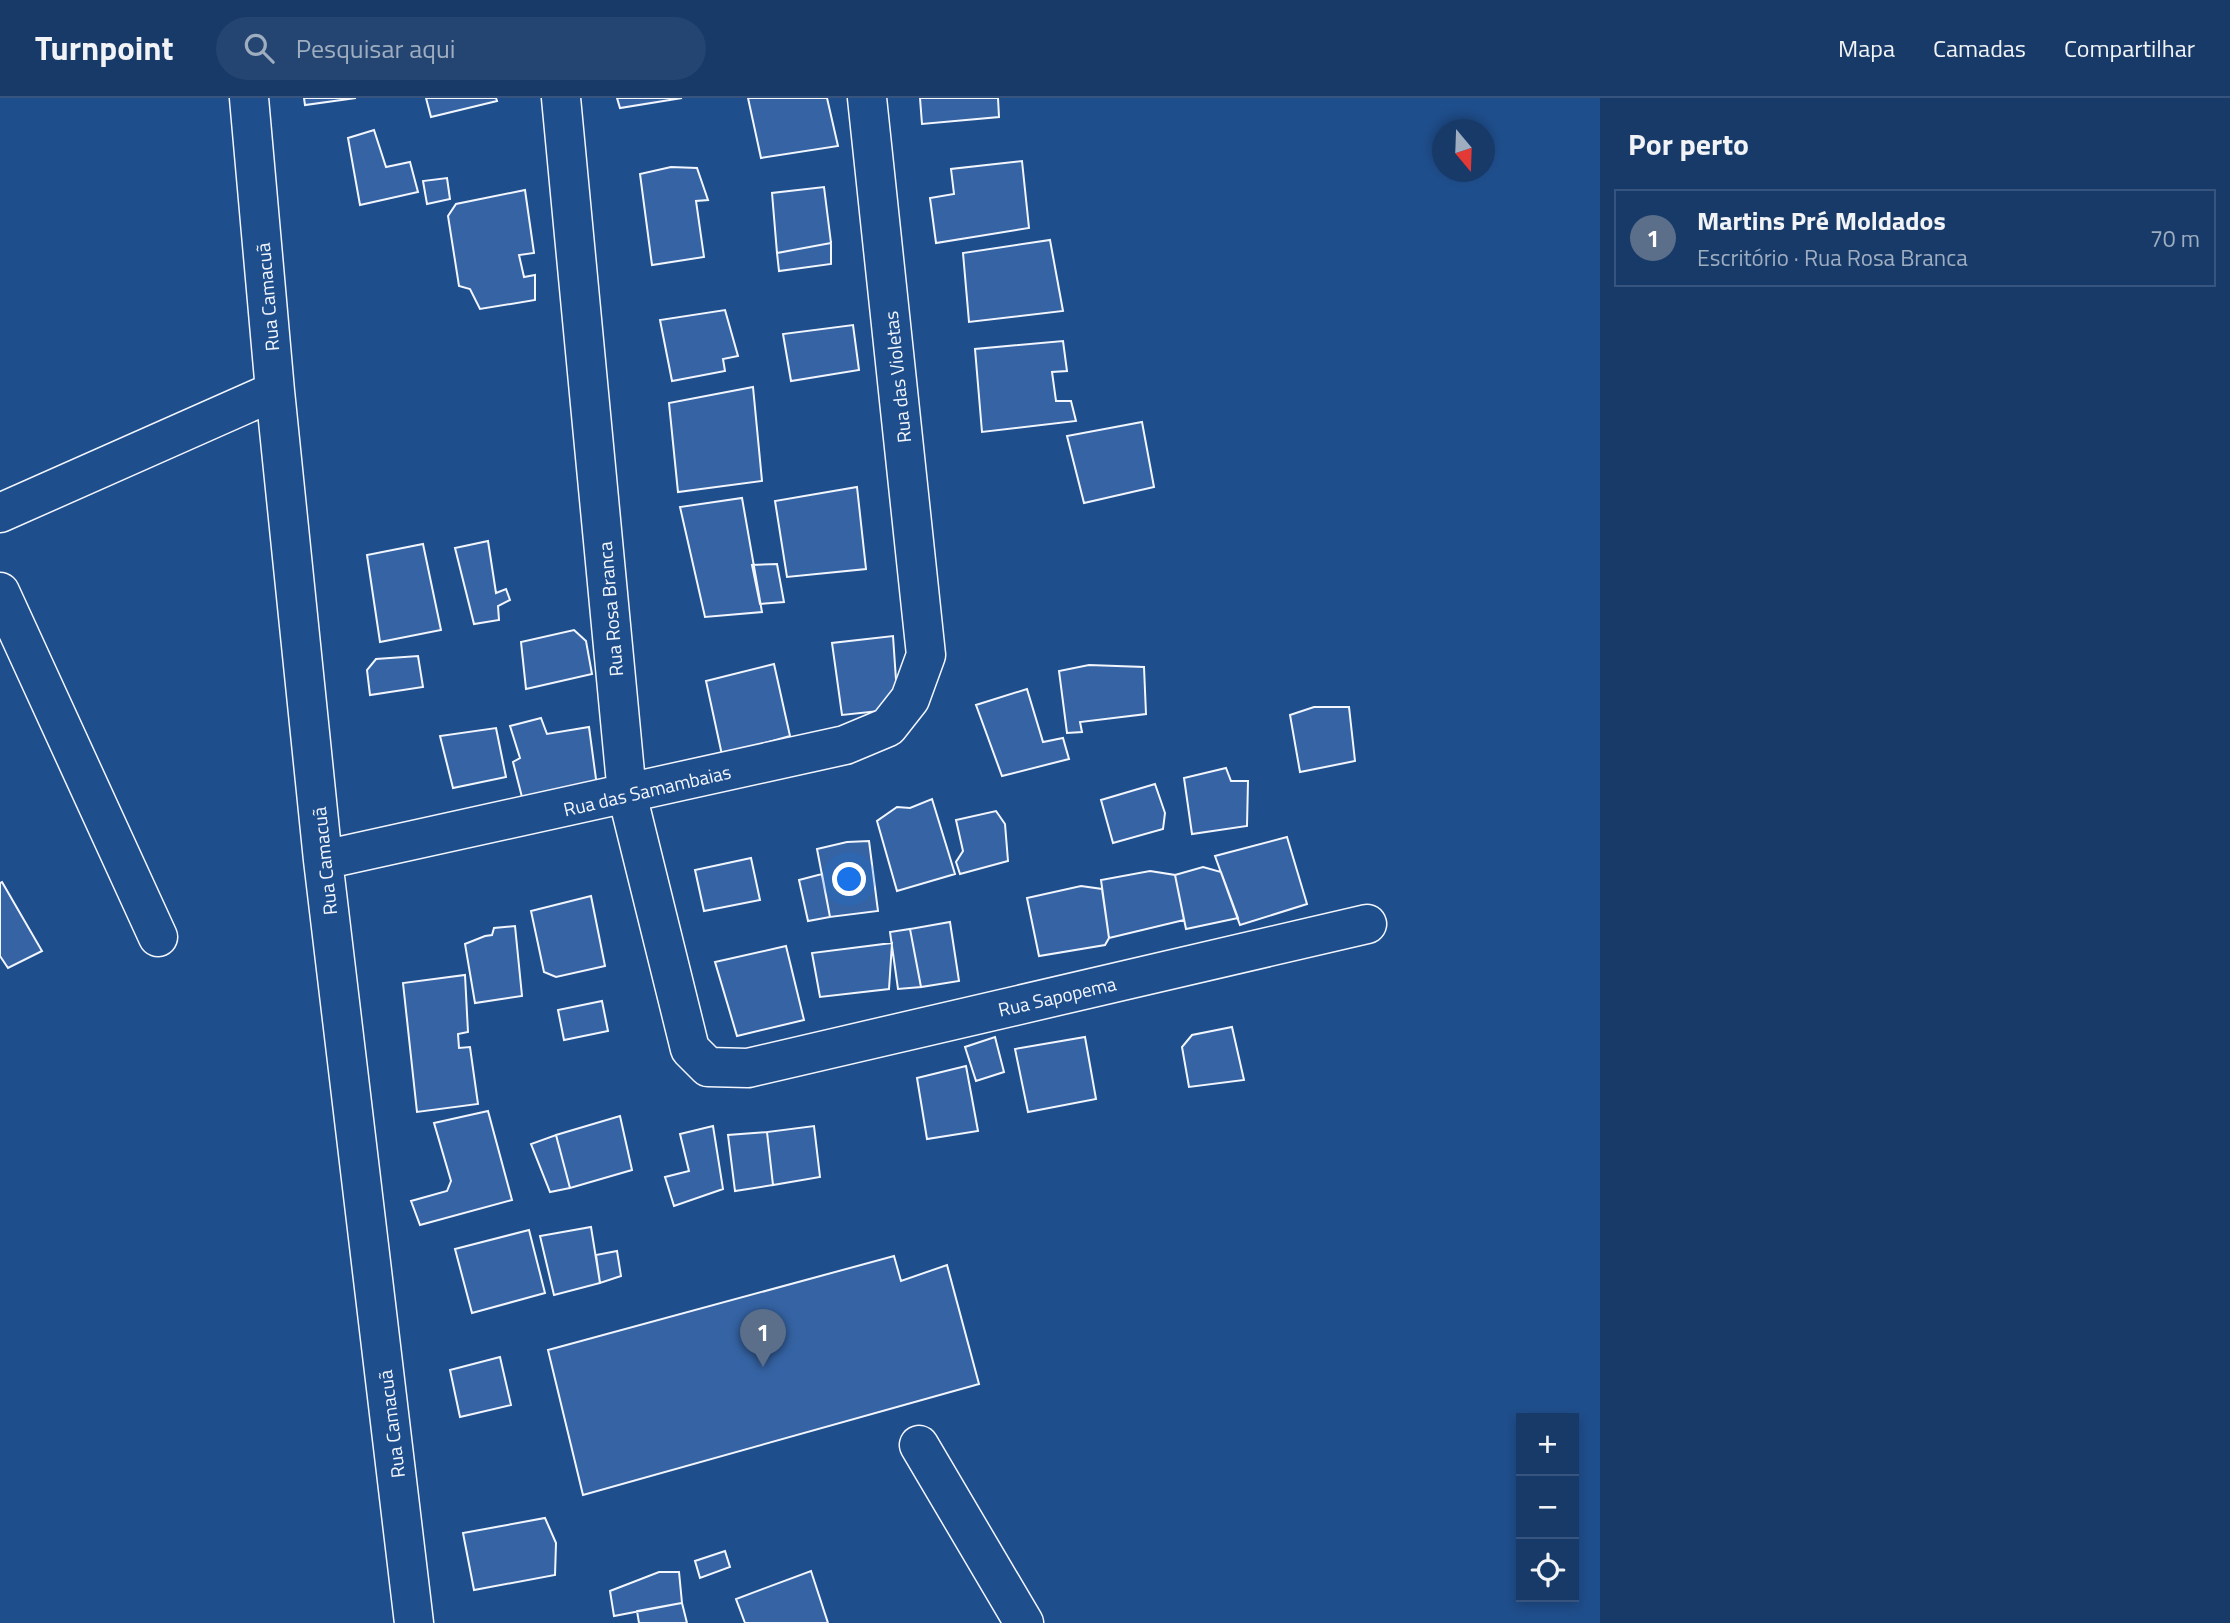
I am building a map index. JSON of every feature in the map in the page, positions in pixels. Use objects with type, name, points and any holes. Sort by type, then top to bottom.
[{"type":"street","name":"Rua Camacuã","points":[[249,98],[275,391],[323,860],[414,1623]]},
{"type":"street","name":"Rua Rosa Branca","points":[[561,98],[627,794],[690,1049],[708,1067],[748,1068]]},
{"type":"street","name":"Rua das Violetas","points":[[867,98],[926,656]]},
{"type":"street","points":[[0,513],[275,391]]},
{"type":"street","points":[[0,592],[158,937]]},
{"type":"street","name":"Rua das Samambaias","points":[[323,860],[845,745],[888,727],[910,699],[926,656]]},
{"type":"street","name":"Rua Sapopema","points":[[748,1068],[1367,924]]},
{"type":"street","points":[[919,1445],[1024,1623]]},
{"type":"building","points":[[304,98],[356,98],[305,105]]},
{"type":"building","points":[[426,98],[496,98],[497,101],[431,117]]},
{"type":"building","points":[[617,98],[682,98],[620,108]]},
{"type":"building","points":[[748,98],[827,98],[838,146],[761,158]]},
{"type":"building","points":[[920,98],[998,98],[999,117],[922,124]]},
{"type":"building","points":[[374,130],[386,167],[410,162],[418,192],[360,205],[348,138]]},
{"type":"building","points":[[1022,161],[1029,228],[936,243],[930,198],[954,194],[951,169]]},
{"type":"building","points":[[671,167],[697,168],[708,200],[696,201],[704,257],[652,265],[640,174]]},
{"type":"building","points":[[447,178],[450,199],[427,204],[423,181]]},
{"type":"building","points":[[824,187],[831,243],[777,253],[772,193]]},
{"type":"building","points":[[525,190],[534,253],[519,255],[524,277],[535,275],[535,300],[480,309],[470,289],[459,286],[448,216],[456,204]]},
{"type":"building","points":[[1050,240],[1063,311],[969,322],[963,253]]},
{"type":"building","points":[[831,243],[831,264],[779,271],[777,253]]},
{"type":"building","points":[[725,310],[738,356],[723,359],[725,371],[672,381],[660,320]]},
{"type":"building","points":[[853,325],[859,370],[791,381],[783,334]]},
{"type":"building","points":[[1063,341],[1067,371],[1052,372],[1056,401],[1071,401],[1076,421],[982,432],[975,349]]},
{"type":"building","points":[[753,387],[762,481],[678,492],[669,403]]},
{"type":"building","points":[[1142,422],[1154,487],[1084,503],[1067,436]]},
{"type":"building","points":[[857,487],[866,569],[787,577],[775,501]]},
{"type":"building","points":[[742,498],[762,612],[705,617],[680,507]]},
{"type":"building","points":[[488,541],[496,593],[506,589],[510,600],[498,606],[499,620],[474,624],[455,548]]},
{"type":"building","points":[[423,544],[441,630],[380,642],[367,555]]},
{"type":"building","points":[[777,564],[784,602],[760,604],[752,565]]},
{"type":"building","points":[[574,630],[586,641],[592,674],[526,689],[521,642]]},
{"type":"building","points":[[893,636],[898,709],[842,715],[832,643]]},
{"type":"building","points":[[418,656],[423,687],[370,695],[367,670],[376,659]]},
{"type":"building","points":[[774,664],[790,736],[722,755],[706,681]]},
{"type":"building","points":[[1089,665],[1144,667],[1146,714],[1080,722],[1082,732],[1067,733],[1059,671]]},
{"type":"building","points":[[1027,689],[1043,742],[1063,738],[1069,759],[1002,776],[976,705]]},
{"type":"building","points":[[1314,707],[1349,707],[1355,761],[1300,772],[1290,715]]},
{"type":"building","points":[[541,718],[547,734],[589,727],[598,794],[524,805],[513,762],[520,758],[510,726]]},
{"type":"building","points":[[496,728],[506,777],[453,788],[440,736]]},
{"type":"building","points":[[1226,768],[1231,781],[1248,781],[1247,826],[1192,834],[1184,778]]},
{"type":"building","points":[[1155,784],[1165,813],[1163,829],[1113,843],[1101,800]]},
{"type":"building","points":[[932,799],[955,874],[897,891],[877,821],[897,807],[910,808]]},
{"type":"building","points":[[996,811],[1005,824],[1008,861],[960,874],[956,862],[963,851],[956,820]]},
{"type":"building","points":[[1287,837],[1307,904],[1240,925],[1215,856]]},
{"type":"building","points":[[869,841],[878,911],[830,917],[817,849],[847,842]]},
{"type":"building","points":[[751,858],[760,900],[704,911],[695,870]]},
{"type":"building","points":[[1203,867],[1221,872],[1238,918],[1186,929],[1175,875]]},
{"type":"building","points":[[1150,871],[1175,875],[1184,920],[1109,938],[1101,880]]},
{"type":"building","points":[[822,874],[830,917],[808,921],[799,880]]},
{"type":"building","points":[[2,882],[42,951],[8,968],[0,956]]},
{"type":"building","points":[[1081,886],[1102,889],[1109,938],[1105,945],[1039,956],[1027,898]]},
{"type":"building","points":[[591,896],[605,966],[556,977],[544,972],[531,911]]},
{"type":"building","points":[[950,922],[959,981],[921,987],[910,929]]},
{"type":"building","points":[[515,926],[522,996],[475,1003],[465,944],[492,935],[494,928]]},
{"type":"building","points":[[910,929],[921,987],[898,989],[890,932]]},
{"type":"building","points":[[892,943],[889,989],[820,997],[812,953]]},
{"type":"building","points":[[786,946],[804,1020],[737,1036],[715,962]]},
{"type":"building","points":[[465,975],[468,1032],[458,1034],[459,1048],[470,1047],[478,1104],[417,1112],[403,983]]},
{"type":"building","points":[[602,1001],[608,1031],[564,1040],[558,1010]]},
{"type":"building","points":[[1232,1027],[1244,1080],[1189,1087],[1182,1047],[1192,1035]]},
{"type":"building","points":[[995,1037],[1004,1072],[976,1081],[965,1047]]},
{"type":"building","points":[[1085,1037],[1096,1099],[1028,1112],[1015,1049]]},
{"type":"building","points":[[966,1066],[978,1131],[927,1139],[917,1078]]},
{"type":"building","points":[[488,1111],[512,1200],[420,1225],[411,1201],[447,1191],[451,1181],[434,1123]]},
{"type":"building","points":[[620,1116],[632,1170],[570,1188],[556,1135]]},
{"type":"building","points":[[713,1126],[723,1189],[674,1206],[665,1177],[689,1171],[680,1134]]},
{"type":"building","points":[[814,1126],[820,1177],[773,1185],[767,1132]]},
{"type":"building","points":[[767,1132],[773,1185],[735,1191],[728,1135]]},
{"type":"building","points":[[556,1135],[570,1188],[550,1192],[531,1144]]},
{"type":"building","points":[[591,1227],[600,1283],[554,1295],[540,1236]]},
{"type":"building","points":[[529,1230],[545,1293],[472,1313],[455,1249]]},
{"type":"building","points":[[617,1251],[621,1276],[600,1283],[596,1255]]},
{"type":"building","points":[[894,1256],[901,1281],[947,1265],[979,1384],[583,1495],[548,1350]]},
{"type":"building","points":[[500,1357],[511,1405],[460,1417],[450,1370]]},
{"type":"building","points":[[545,1518],[556,1543],[555,1575],[474,1590],[463,1533]]},
{"type":"building","points":[[725,1551],[730,1567],[700,1578],[695,1561]]},
{"type":"building","points":[[811,1571],[828,1623],[745,1623],[736,1599]]},
{"type":"building","points":[[659,1572],[679,1572],[682,1603],[614,1616],[610,1591]]},
{"type":"building","points":[[682,1603],[687,1623],[639,1623],[637,1611]]},
{"type":"place","name":"Martins Pré Moldados","points":[[763,1367]]}]
